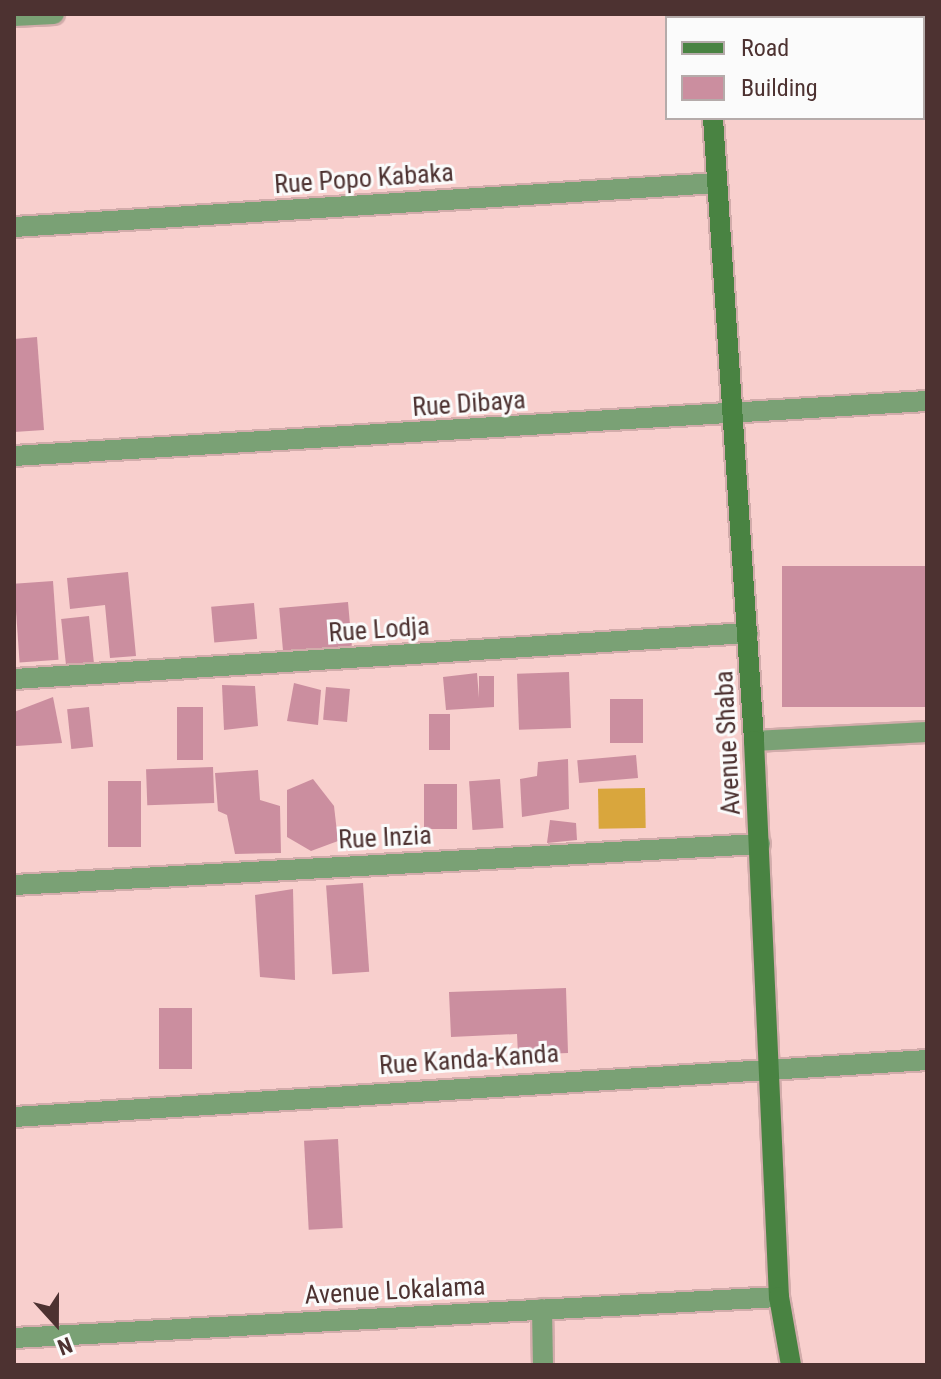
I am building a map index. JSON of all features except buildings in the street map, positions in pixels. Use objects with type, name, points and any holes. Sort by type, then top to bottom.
[{"type":"street","points":[[14,16],[54,14]]},
{"type":"street","name":"Avenue Shaba","points":[[713,120],[760,844],[772,1066],[779,1297],[791,1365]]},
{"type":"street","name":"Rue Popo Kabaka","points":[[14,227],[717,183]]},
{"type":"street","name":"Rue Dibaya","points":[[14,456],[927,401]]},
{"type":"street","name":"Rue Lodja","points":[[14,679],[748,633]]},
{"type":"street","points":[[754,741],[927,732]]},
{"type":"street","name":"Rue Inzia","points":[[14,885],[760,844]]},
{"type":"street","name":"Rue Kanda-Kanda","points":[[14,1117],[772,1066],[927,1060]]},
{"type":"street","name":"Avenue Lokalama","points":[[14,1338],[779,1297]]},
{"type":"street","points":[[542,1309],[543,1365]]},
{"type":"shaded area","points":[[645,788],[646,828],[599,829],[598,789]]}]
